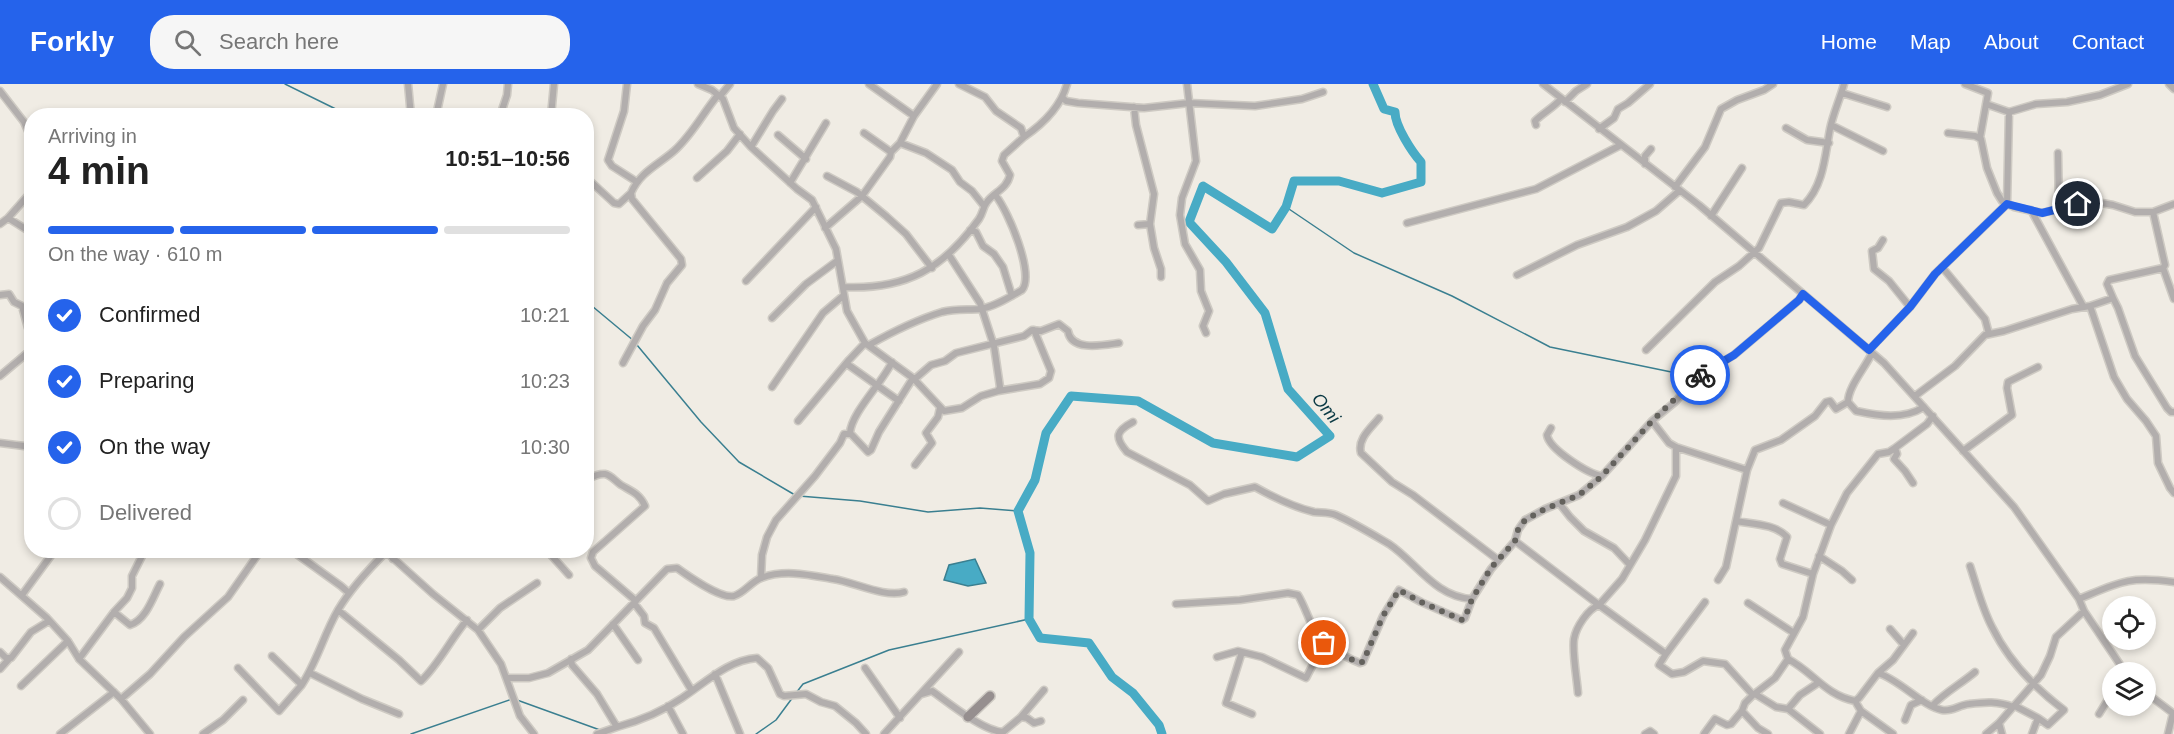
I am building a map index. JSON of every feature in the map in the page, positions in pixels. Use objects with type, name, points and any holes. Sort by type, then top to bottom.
[{"type":"street","points":[[408,84],[410,108]]},
{"type":"street","points":[[438,108],[444,84]]},
{"type":"street","points":[[503,108],[508,84]]},
{"type":"street","points":[[552,108],[554,84]]},
{"type":"street","points":[[627,84],[624,111],[608,160],[612,166],[637,182]]},
{"type":"street","points":[[698,84],[723,99],[734,128],[751,147],[812,200],[834,241],[843,296],[853,325],[867,344],[913,378],[944,411],[962,408],[981,396],[1032,386],[1049,378],[1051,371],[1034,330]]},
{"type":"street","points":[[594,185],[614,203],[619,204],[631,193],[637,182],[652,166],[691,133],[730,84]]},
{"type":"street","points":[[869,84],[914,116]]},
{"type":"street","points":[[825,228],[862,196],[888,162],[891,152],[900,142],[914,116],[937,84]]},
{"type":"street","points":[[958,84],[985,97],[996,111],[1021,128],[1024,136]]},
{"type":"street","points":[[843,287],[891,284],[915,277],[949,255],[981,216],[990,198],[996,196],[1009,181],[1011,176],[1002,161],[1004,155],[1046,120],[1063,98],[1066,84]]},
{"type":"street","points":[[1187,84],[1196,161],[1182,198],[1180,215],[1185,244],[1200,270],[1201,291],[1209,311],[1203,326],[1206,333]]},
{"type":"street","points":[[1543,84],[1711,216],[1870,352],[1915,396],[2014,507],[2079,598],[2084,611],[2117,662]]},
{"type":"street","points":[[1536,125],[1535,121],[1540,116],[1587,84]]},
{"type":"street","points":[[1599,129],[1614,118],[1618,109],[1650,84]]},
{"type":"street","points":[[1516,275],[1577,245],[1627,227],[1656,211],[1677,189],[1705,147],[1721,109],[1737,99],[1764,90],[1773,84]]},
{"type":"street","points":[[1646,350],[1715,282],[1740,266],[1759,248],[1780,203],[1804,204],[1814,192],[1844,84]]},
{"type":"street","points":[[1965,84],[1988,93]]},
{"type":"street","points":[[1988,84],[1980,138],[1983,142],[1991,181],[2000,199],[2007,204],[2042,213],[2090,201],[2135,212],[2153,212],[2174,204]]},
{"type":"street","points":[[1986,104],[2009,112],[2036,104],[2067,102],[2100,95],[2128,84]]},
{"type":"street","points":[[2169,84],[2174,89]]},
{"type":"street","points":[[0,91],[24,122]]},
{"type":"street","points":[[1063,98],[1066,101],[1078,103],[1134,107],[1189,103],[1255,106],[1302,99],[1323,92]]},
{"type":"street","points":[[1842,93],[1887,107]]},
{"type":"street","points":[[751,147],[782,99]]},
{"type":"street","points":[[1134,107],[1136,125],[1154,194],[1150,224],[1161,277]]},
{"type":"street","points":[[1924,407],[1917,412],[1892,417],[1856,411],[1848,402],[1848,397],[1864,370],[1870,352],[1910,307],[1941,267],[2007,204],[2009,112]]},
{"type":"street","points":[[790,183],[826,123]]},
{"type":"street","points":[[1832,125],[1883,151]]},
{"type":"street","points":[[1786,128],[1807,140],[1828,143]]},
{"type":"street","points":[[864,133],[891,152]]},
{"type":"street","points":[[1947,133],[1980,138]]},
{"type":"street","points":[[697,178],[727,151],[740,134]]},
{"type":"street","points":[[778,135],[806,159]]},
{"type":"street","points":[[900,142],[926,153],[952,170],[960,182],[972,191],[984,206]]},
{"type":"street","points":[[1407,223],[1536,189],[1621,146]]},
{"type":"street","points":[[1645,164],[1645,156],[1651,149]]},
{"type":"street","points":[[2058,153],[2059,209]]},
{"type":"street","points":[[1711,216],[1742,168]]},
{"type":"street","points":[[827,176],[846,184],[906,234],[932,268]]},
{"type":"street","points":[[623,363],[643,326],[655,310],[667,284],[682,266],[681,259],[632,199],[631,193]]},
{"type":"street","points":[[798,421],[844,366],[867,344],[942,312],[981,309],[1023,290],[1026,285],[1024,260],[1008,214],[996,196]]},
{"type":"street","points":[[0,224],[24,200]]},
{"type":"street","points":[[746,281],[816,207]]},
{"type":"street","points":[[2031,210],[2086,306],[2114,377],[2127,399],[2146,420],[2156,436],[2158,463],[2174,493]]},
{"type":"street","points":[[2153,212],[2165,265],[2163,268],[2174,299]]},
{"type":"street","points":[[8,218],[24,228]]},
{"type":"street","points":[[1138,225],[1150,224]]},
{"type":"street","points":[[970,230],[976,232],[983,246],[994,254],[1003,267],[1012,296]]},
{"type":"street","points":[[1883,240],[1878,248],[1872,251],[1874,268],[1910,307]]},
{"type":"street","points":[[949,255],[965,282],[975,293],[981,309],[992,343],[1000,387],[998,391]]},
{"type":"street","points":[[772,318],[806,284],[837,261]]},
{"type":"street","points":[[1941,267],[1984,319],[1989,334]]},
{"type":"street","points":[[2163,268],[2109,280],[2107,284],[2135,356],[2167,408],[2171,412],[2174,411]]},
{"type":"street","points":[[0,295],[9,294],[14,302],[22,306],[24,313]]},
{"type":"street","points":[[1176,604],[1240,600],[1288,593],[1298,595],[1306,608],[1312,627],[1324,643],[1360,663],[1363,662],[1383,616],[1399,590],[1462,620],[1497,559],[1515,541],[1518,530],[1525,520],[1559,502],[1579,495],[1602,476],[1652,421],[1697,377],[1734,355],[1799,300],[1803,294]]},
{"type":"street","points":[[772,387],[823,313],[843,296]]},
{"type":"street","points":[[1915,396],[1955,366],[1980,338],[2113,298]]},
{"type":"street","points":[[892,362],[850,427],[850,433],[868,452],[913,378],[931,365],[945,361],[956,353],[1024,336],[1034,330],[1041,332],[1059,324],[1068,331],[1069,338],[1073,342],[1100,346],[1119,343]]},
{"type":"street","points":[[0,376],[24,356]]},
{"type":"street","points":[[844,366],[847,364],[899,401]]},
{"type":"street","points":[[1963,452],[2012,415],[2008,382],[2037,367]]},
{"type":"street","points":[[1718,580],[1726,567],[1747,470],[1755,450],[1781,440],[1815,416],[1826,402],[1830,402],[1836,409],[1848,402]]},
{"type":"street","points":[[915,465],[932,443],[927,433],[931,424],[938,417],[940,408]]},
{"type":"street","points":[[1893,734],[1861,711],[1856,701],[1841,697],[1818,683],[1809,673],[1788,659],[1785,650],[1803,617],[1812,574],[1831,525],[1847,493],[1878,454],[1895,448],[1927,424],[1933,416]]},
{"type":"street","points":[[1379,418],[1361,441],[1359,447],[1361,453],[1392,482],[1413,495],[1497,559]]},
{"type":"street","points":[[1652,421],[1669,443],[1676,447],[1747,470]]},
{"type":"street","points":[[1133,422],[1121,428],[1118,434],[1120,444],[1127,452],[1190,485],[1208,501],[1224,494],[1255,487],[1277,500],[1315,512],[1335,515],[1390,545],[1440,588],[1453,595],[1472,599]]},
{"type":"street","points":[[1551,428],[1547,440],[1554,448],[1594,475],[1602,476]]},
{"type":"street","points":[[761,578],[762,555],[767,537],[776,520],[809,484],[840,443],[844,434],[850,433]]},
{"type":"street","points":[[0,441],[24,446]]},
{"type":"street","points":[[1578,693],[1574,639],[1582,620],[1622,579],[1645,540],[1676,476],[1676,447]]},
{"type":"street","points":[[1895,448],[1897,454],[1894,459],[1913,483]]},
{"type":"street","points":[[594,476],[609,475],[622,486],[630,489],[644,502],[645,506],[594,551]]},
{"type":"street","points":[[1559,502],[1570,518],[1584,531],[1614,548],[1630,565]]},
{"type":"street","points":[[1783,503],[1831,525]]},
{"type":"street","points":[[1736,522],[1767,526],[1785,534],[1787,537],[1780,559],[1782,564],[1812,574]]},
{"type":"street","points":[[1515,541],[1666,654]]},
{"type":"street","points":[[1819,556],[1852,580]]},
{"type":"street","points":[[22,595],[50,558]]},
{"type":"street","points":[[79,659],[114,612],[128,598],[132,588],[132,576],[141,558]]},
{"type":"street","points":[[121,699],[150,674],[184,637],[228,597],[255,558]]},
{"type":"street","points":[[302,558],[349,593]]},
{"type":"street","points":[[238,668],[279,711],[310,673],[338,610],[349,593],[379,558]]},
{"type":"street","points":[[554,558],[568,575]]},
{"type":"street","points":[[591,558],[595,566],[635,602],[644,616],[645,623],[654,628],[692,691]]},
{"type":"street","points":[[393,559],[478,630],[501,664],[520,716],[534,734]]},
{"type":"street","points":[[1878,673],[1905,687],[1940,710],[1947,711],[1969,704],[1993,701],[2014,707],[2048,725],[2064,710],[2033,684],[2000,643],[1991,626],[1970,566]]},
{"type":"street","points":[[507,678],[529,678],[548,673],[588,650],[663,573],[671,568],[677,568],[709,588],[728,596],[742,592],[761,578],[780,574],[804,574],[840,580],[896,595],[904,592]]},
{"type":"street","points":[[0,576],[68,641],[79,659],[121,699],[150,734]]},
{"type":"street","points":[[2079,598],[2117,582],[2138,578],[2174,582]]},
{"type":"street","points":[[478,630],[500,608],[537,583]]},
{"type":"street","points":[[114,612],[130,625],[136,623],[149,606],[160,584]]},
{"type":"street","points":[[1705,602],[1659,665],[1672,674],[1684,672],[1703,661],[1725,664],[1754,694],[1776,707],[1788,709],[1820,734]]},
{"type":"street","points":[[1748,603],[1794,633]]},
{"type":"street","points":[[338,610],[421,681],[434,669],[467,620]]},
{"type":"street","points":[[1986,734],[2014,707],[2041,675],[2056,637],[2084,611]]},
{"type":"street","points":[[0,669],[31,632],[49,621]]},
{"type":"street","points":[[613,624],[638,660]]},
{"type":"street","points":[[1890,629],[1904,645]]},
{"type":"street","points":[[1856,701],[1878,673],[1893,660],[1913,633]]},
{"type":"street","points":[[21,686],[68,641]]},
{"type":"street","points":[[1217,657],[1238,651],[1262,657],[1306,678],[1324,643]]},
{"type":"street","points":[[0,652],[9,659]]},
{"type":"street","points":[[884,734],[959,652]]},
{"type":"street","points":[[1242,652],[1226,703],[1252,714]]},
{"type":"street","points":[[272,656],[301,686]]},
{"type":"street","points":[[597,734],[632,723],[692,691],[715,674],[757,658],[768,668],[780,694],[784,696],[806,694],[821,702],[836,706],[866,734]]},
{"type":"street","points":[[570,659],[597,694],[617,727]]},
{"type":"street","points":[[1704,734],[1715,719],[1727,725],[1731,724],[1742,711],[1745,703],[1775,678],[1788,659]]},
{"type":"street","points":[[865,668],[900,718]]},
{"type":"street","points":[[1932,706],[1955,685],[1967,680],[1975,672]]},
{"type":"street","points":[[310,673],[351,694],[399,714]]},
{"type":"street","points":[[715,674],[740,734]]},
{"type":"street","points":[[1788,709],[1800,695],[1818,683]]},
{"type":"street","points":[[922,694],[932,691],[961,714],[1002,733],[1021,717],[1044,690]]},
{"type":"street","points":[[60,734],[114,693]]},
{"type":"street","points":[[969,717],[990,696]]},
{"type":"street","points":[[203,734],[223,720],[243,700]]},
{"type":"street","points":[[1905,720],[1911,705],[1922,700]]},
{"type":"street","points":[[2156,701],[2173,714],[2168,734]]},
{"type":"street","points":[[668,705],[683,734]]},
{"type":"street","points":[[2099,714],[2102,709]]},
{"type":"street","points":[[1742,711],[1758,728],[1768,734]]},
{"type":"street","points":[[1849,734],[1861,711]]},
{"type":"street","points":[[1021,717],[1034,723],[1041,721]]},
{"type":"street","points":[[2032,734],[2038,718]]},
{"type":"street","points":[[1999,723],[2002,734]]},
{"type":"street","points":[[1645,734],[1650,732],[1654,734]]},
{"type":"water","points":[[975,559],[986,583],[968,586],[944,580],[949,565]]},
{"type":"waterway","points":[[285,84],[334,108]]},
{"type":"waterway","name":"Omi","points":[[1162,734],[1159,725],[1133,693],[1112,677],[1089,643],[1040,638],[1029,619],[1030,553],[1018,511],[1035,480],[1046,433],[1071,396],[1138,401],[1213,443],[1297,457],[1330,436],[1288,389],[1265,313],[1226,262],[1189,222],[1203,186],[1272,229],[1286,207],[1294,181],[1339,181],[1382,193],[1421,182],[1421,162],[1401,131],[1395,112],[1384,109],[1373,84]]},
{"type":"waterway","points":[[1286,207],[1354,253],[1452,296],[1550,347],[1681,374],[1696,365],[1695,355]]},
{"type":"waterway","points":[[594,308],[634,341]]},
{"type":"waterway","points":[[637,345],[701,422],[739,462],[795,495]]},
{"type":"waterway","points":[[799,496],[860,501],[928,512],[980,508],[1018,511]]},
{"type":"waterway","points":[[796,693],[803,684],[889,650],[1029,619]]},
{"type":"waterway","points":[[756,734],[776,720],[793,697]]},
{"type":"waterway","points":[[411,734],[512,699]]},
{"type":"waterway","points":[[517,700],[600,730]]},
{"type":"way so far","points":[[1324,643],[1356,662],[1363,662],[1383,616],[1399,590],[1458,620],[1465,618],[1472,599],[1497,559],[1515,541],[1518,530],[1525,520],[1579,495],[1602,476],[1652,421],[1700,375]]},
{"type":"route","points":[[1700,375],[1734,355],[1799,300],[1803,294],[1869,350],[1876,340],[1910,307],[1920,292],[1957,250],[2002,207],[2007,204],[2042,213],[2078,204]]}]
